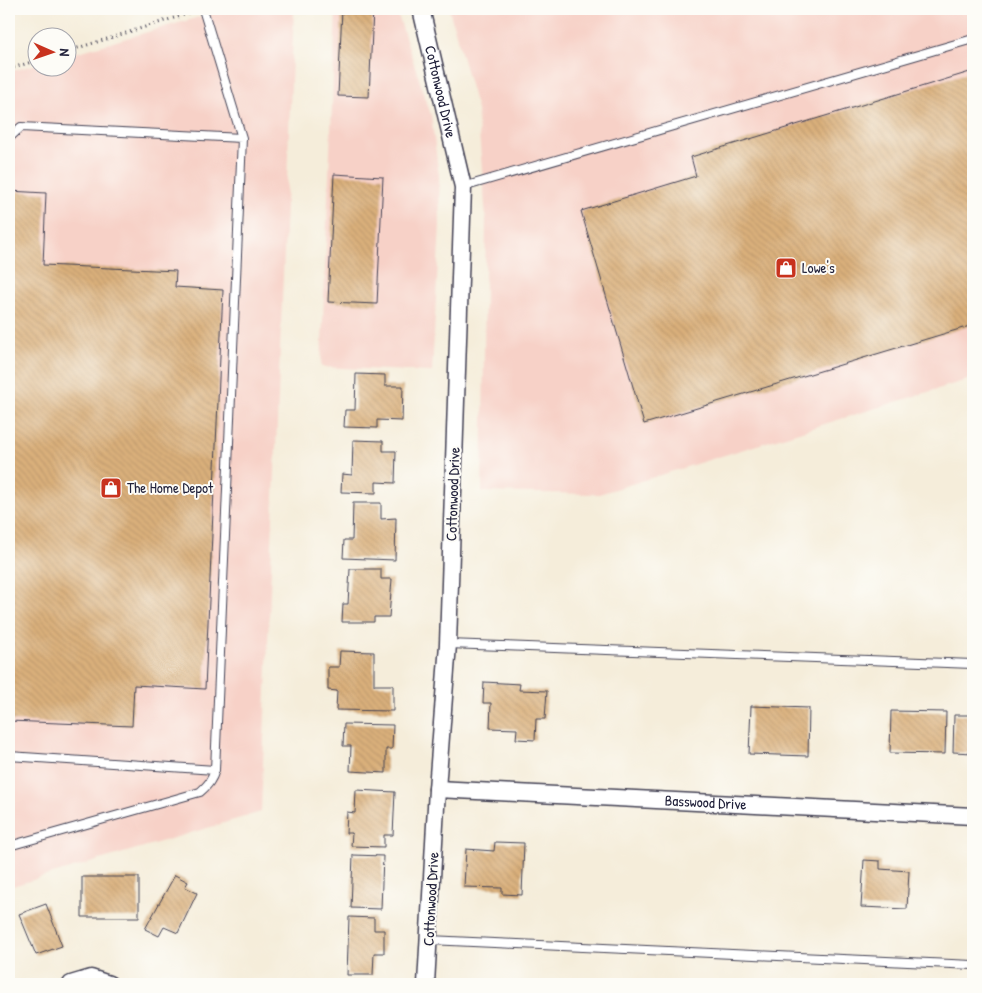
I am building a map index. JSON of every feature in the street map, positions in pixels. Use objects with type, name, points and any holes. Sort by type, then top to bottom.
[{"type":"street","name":"Cottonwood Drive","points":[[421,9],[463,187],[448,644],[437,789],[426,984]]},
{"type":"street","name":"Basswood Drive","points":[[437,789],[973,816]]},
{"type":"street","points":[[70,984],[90,978],[109,984]]},
{"type":"lane","points":[[9,846],[200,792],[208,786],[215,770],[242,138],[200,10]]},
{"type":"lane","points":[[463,187],[973,39]]},
{"type":"lane","points":[[9,138],[22,127],[242,138]]},
{"type":"lane","points":[[448,644],[973,664]]},
{"type":"lane","points":[[9,756],[215,770]]},
{"type":"lane","points":[[429,940],[973,965]]},
{"type":"path","points":[[78,48],[200,10]]},
{"type":"path","points":[[9,69],[28,63]]},
{"type":"shaded area","points":[[227,9],[294,9],[261,812],[9,887],[9,72],[28,67],[28,78],[78,78],[78,52]]},
{"type":"shaded area","points":[[336,9],[396,9],[431,115],[439,176],[440,225],[432,372],[321,367]]},
{"type":"shaded area","points":[[449,9],[973,9],[973,378],[599,494],[482,492],[486,218],[477,110]]},
{"type":"building","points":[[342,9],[373,9],[369,97],[338,96]]},
{"type":"building","name":"Lowe's","points":[[973,71],[973,325],[644,424],[581,211],[696,176],[691,157]]},
{"type":"building","points":[[334,174],[383,177],[377,304],[328,302]]},
{"type":"building","name":"The Home Depot","points":[[9,191],[46,193],[43,265],[176,271],[175,287],[223,290],[205,689],[134,685],[132,726],[9,721]]},
{"type":"building","points":[[356,374],[385,375],[385,386],[403,386],[402,421],[377,420],[377,428],[344,427],[345,410],[355,410]]},
{"type":"building","points":[[353,440],[383,441],[383,451],[396,451],[395,483],[376,482],[376,493],[341,492],[342,474],[352,475]]},
{"type":"building","points":[[353,503],[381,503],[381,519],[396,518],[395,560],[343,558],[344,540],[352,540]]},
{"type":"building","points":[[350,569],[381,569],[381,579],[392,579],[389,617],[374,617],[374,622],[342,622],[343,604],[348,604]]},
{"type":"building","points":[[340,651],[374,652],[374,685],[393,685],[393,711],[336,710],[337,691],[328,690],[328,667],[339,667]]},
{"type":"building","points":[[484,682],[520,684],[519,690],[547,691],[545,719],[536,719],[535,740],[516,739],[517,729],[490,728],[491,703],[483,703]]},
{"type":"building","points":[[751,706],[809,708],[808,756],[749,754]]},
{"type":"building","points":[[891,711],[946,712],[945,754],[890,753]]},
{"type":"building","points":[[954,715],[973,715],[973,753],[953,752]]},
{"type":"building","points":[[344,724],[393,725],[392,749],[386,749],[386,773],[350,771],[351,746],[343,746]]},
{"type":"building","points":[[356,790],[395,792],[393,835],[384,835],[384,847],[351,846],[352,833],[346,833],[347,812],[355,813]]},
{"type":"building","points":[[495,842],[524,843],[522,895],[502,894],[502,888],[464,887],[466,849],[494,851]]},
{"type":"building","points":[[353,855],[383,856],[381,909],[351,908]]},
{"type":"building","points":[[864,860],[880,861],[880,869],[909,871],[907,909],[861,907]]},
{"type":"building","points":[[175,875],[188,882],[185,887],[197,893],[178,933],[164,927],[159,936],[145,929]]},
{"type":"building","points":[[82,877],[139,877],[139,917],[82,917]]},
{"type":"building","points":[[46,904],[62,946],[36,955],[19,914]]},
{"type":"building","points":[[349,917],[374,918],[374,930],[384,930],[384,953],[374,953],[373,975],[347,975]]},
{"type":"place","name":"Lowe's","points":[[786,268]]},
{"type":"place","name":"The Home Depot","points":[[111,488]]}]
